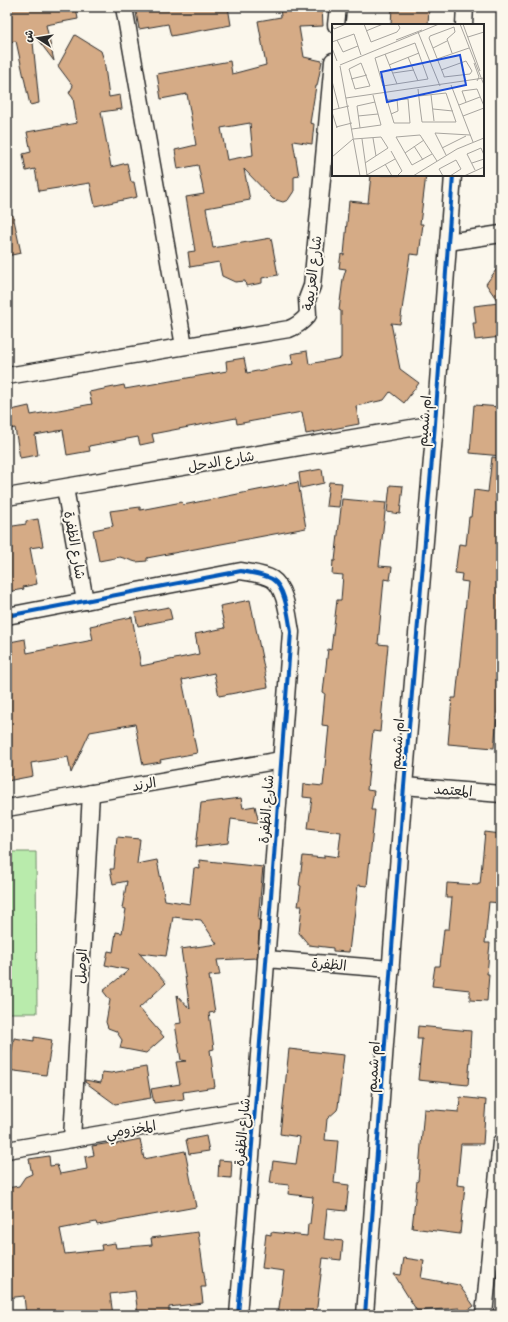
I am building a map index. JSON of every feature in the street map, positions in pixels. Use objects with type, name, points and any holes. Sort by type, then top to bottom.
[{"type":"street","points":[[124,7],[184,346]]},
{"type":"street","points":[[336,24],[338,7]]},
{"type":"street","points":[[464,24],[465,7]]},
{"type":"street","name":"شارع العزيمة","points":[[7,376],[289,329],[297,326],[308,315],[307,299],[312,286],[332,82]]},
{"type":"street","name":"ام شميم","points":[[365,1315],[404,786],[435,424],[453,176]]},
{"type":"street","points":[[448,242],[501,234]]},
{"type":"street","name":"شارع الدحل","points":[[7,497],[435,424]]},
{"type":"street","name":"شارع الظفرة","points":[[65,488],[85,601]]},
{"type":"street","name":"شارع الظفرة","points":[[7,616],[241,571],[272,580],[279,586],[285,600],[291,632],[238,1315]]},
{"type":"street","name":"الرند","points":[[7,808],[281,760]]},
{"type":"street","name":"المعتمد","points":[[404,786],[501,794]]},
{"type":"street","name":"الوصل","points":[[72,1139],[91,793]]},
{"type":"street","name":"الظفرة","points":[[266,958],[391,969]]},
{"type":"street","name":"المخزومي","points":[[7,1150],[255,1108]]},
{"type":"street","points":[[484,1315],[500,1167],[501,1142]]},
{"type":"green space","points":[[7,852],[36,852],[37,1013],[7,1013]]},
{"type":"building","points":[[7,7],[76,7],[78,19],[46,25],[54,61],[32,32],[39,103],[30,105],[16,41],[7,42]]},
{"type":"building","points":[[135,7],[228,7],[231,25],[171,36],[168,24],[139,29]]},
{"type":"building","points":[[280,7],[322,7],[323,26],[299,27],[304,57],[322,61],[310,123],[314,124],[312,144],[293,141],[299,176],[294,177],[294,191],[288,200],[283,202],[273,199],[244,169],[250,200],[206,208],[213,248],[271,238],[278,275],[262,278],[262,283],[246,286],[245,281],[235,282],[222,276],[219,262],[190,267],[188,252],[195,251],[186,197],[204,194],[198,165],[178,169],[175,150],[196,145],[187,94],[161,99],[157,74],[230,61],[232,74],[266,65],[258,21],[281,17]],"holes":[[[250,123],[253,155],[227,160],[221,128]]]},
{"type":"building","points":[[392,7],[429,7],[428,24],[391,24]]},
{"type":"building","points":[[75,35],[101,51],[104,60],[109,97],[120,95],[122,109],[101,112],[111,167],[127,163],[131,182],[134,182],[137,197],[95,206],[90,183],[39,191],[35,169],[26,171],[23,154],[31,152],[27,132],[77,123],[73,98],[69,93],[73,86],[58,66]]},
{"type":"building","points":[[371,176],[426,176],[420,224],[423,224],[419,255],[410,254],[400,324],[391,323],[400,369],[419,383],[404,403],[390,392],[384,400],[356,406],[359,424],[306,434],[302,412],[237,424],[236,418],[152,434],[154,442],[140,445],[138,437],[89,446],[90,451],[67,455],[63,430],[35,435],[38,455],[20,458],[15,428],[10,429],[7,411],[29,406],[31,415],[92,404],[89,392],[124,385],[125,389],[227,371],[226,361],[244,358],[247,373],[293,364],[291,354],[307,351],[309,364],[341,358],[341,311],[339,310],[343,279],[346,269],[339,268],[341,254],[344,255],[349,201],[368,203]]},
{"type":"building","points":[[7,215],[13,215],[21,253],[7,256]]},
{"type":"building","points":[[501,263],[501,337],[475,340],[473,323],[476,323],[474,306],[499,303],[486,284]]},
{"type":"building","points":[[474,405],[501,407],[501,456],[470,453]]},
{"type":"building","points":[[492,457],[501,458],[501,591],[499,606],[501,606],[501,697],[499,697],[494,748],[448,744],[452,698],[456,698],[468,582],[461,581],[462,574],[455,573],[459,544],[466,545],[474,490],[488,492]]},
{"type":"building","points":[[322,469],[324,483],[301,488],[299,473]]},
{"type":"building","points":[[298,482],[306,528],[147,558],[147,561],[136,562],[120,557],[99,561],[93,530],[113,526],[110,511],[140,507],[140,510],[182,502],[183,505]]},
{"type":"building","points":[[329,482],[342,483],[339,507],[326,506]]},
{"type":"building","points":[[390,485],[403,486],[400,514],[387,512]]},
{"type":"building","points":[[342,499],[386,503],[379,566],[392,567],[390,580],[384,579],[378,644],[388,645],[380,732],[373,731],[367,790],[374,791],[371,810],[375,810],[367,886],[358,885],[349,952],[333,951],[333,948],[309,945],[299,933],[302,906],[298,906],[303,856],[324,858],[324,855],[338,857],[341,832],[308,828],[312,798],[303,797],[304,784],[323,786],[329,726],[322,725],[325,693],[323,693],[328,649],[331,650],[337,600],[341,600],[343,575],[332,574],[333,561],[335,561]]},
{"type":"building","points":[[38,519],[43,546],[30,548],[37,584],[23,587],[24,589],[7,592],[7,527],[26,524],[26,521]]},
{"type":"building","points":[[250,600],[268,687],[219,696],[214,673],[182,680],[197,753],[143,765],[135,724],[90,732],[71,773],[68,757],[31,763],[33,776],[7,781],[7,653],[12,652],[10,642],[25,639],[27,653],[93,640],[90,626],[132,617],[141,666],[199,654],[195,634],[225,628],[220,606]]},
{"type":"building","points":[[169,607],[172,619],[138,626],[135,613]]},
{"type":"building","points":[[241,798],[243,808],[255,806],[259,823],[231,819],[228,843],[196,847],[201,803]]},
{"type":"building","points":[[485,832],[501,834],[501,903],[489,902],[485,943],[490,943],[487,974],[489,974],[487,1001],[470,1000],[470,990],[432,986],[435,966],[440,966],[444,929],[449,929],[452,898],[446,898],[447,883],[480,884]]},
{"type":"building","points":[[117,837],[140,839],[137,864],[157,860],[165,900],[190,904],[194,868],[200,869],[199,860],[263,867],[258,920],[260,920],[257,958],[217,960],[220,975],[209,976],[215,1012],[209,1013],[214,1049],[210,1050],[215,1087],[183,1092],[184,1099],[154,1103],[151,1089],[180,1084],[176,1062],[186,1061],[181,1060],[175,1024],[181,1023],[177,995],[190,1009],[181,949],[217,944],[201,920],[173,917],[166,956],[139,953],[166,983],[139,1008],[164,1037],[146,1053],[120,1048],[122,1040],[116,1031],[108,1028],[106,1022],[110,1000],[103,991],[129,970],[105,965],[108,951],[113,952],[116,932],[122,933],[126,909],[122,908],[127,881],[113,884],[110,869],[114,869]]},
{"type":"building","points":[[418,1026],[471,1031],[468,1085],[418,1080],[422,1039],[417,1039]]},
{"type":"building","points":[[34,1037],[52,1040],[46,1075],[7,1070],[7,1057],[11,1057],[14,1038],[34,1041]]},
{"type":"building","points":[[289,1049],[344,1055],[338,1107],[337,1110],[327,1119],[325,1140],[338,1141],[334,1183],[349,1185],[346,1211],[327,1209],[324,1239],[343,1241],[341,1260],[323,1258],[316,1315],[278,1315],[284,1271],[262,1268],[266,1234],[271,1235],[271,1232],[307,1236],[308,1224],[310,1224],[313,1197],[288,1194],[289,1185],[270,1183],[273,1161],[296,1164],[300,1137],[280,1134]]},
{"type":"building","points":[[146,1067],[151,1098],[115,1104],[85,1082],[85,1080],[101,1083],[102,1072],[111,1073]]},
{"type":"building","points":[[460,1097],[486,1100],[483,1144],[461,1144],[457,1185],[465,1186],[460,1234],[412,1228],[418,1181],[424,1109],[459,1112]]},
{"type":"building","points":[[206,1136],[209,1151],[189,1154],[186,1140]]},
{"type":"building","points":[[140,1139],[144,1159],[185,1151],[196,1207],[97,1225],[96,1222],[60,1229],[65,1254],[102,1250],[101,1245],[115,1243],[116,1248],[152,1245],[151,1238],[198,1232],[206,1287],[201,1287],[203,1303],[169,1307],[169,1315],[138,1315],[135,1291],[110,1294],[113,1315],[62,1315],[61,1311],[26,1315],[24,1296],[7,1298],[7,1188],[19,1186],[25,1177],[32,1174],[29,1159],[49,1156],[50,1166],[57,1165],[60,1174],[87,1169],[85,1157],[94,1155],[92,1146],[111,1143],[111,1145]]},
{"type":"building","points":[[219,1160],[232,1161],[231,1178],[218,1177]]},
{"type":"building","points":[[404,1258],[424,1261],[421,1278],[459,1285],[474,1306],[463,1314],[459,1308],[417,1311],[394,1274],[401,1275]]},
{"type":"cycle path","points":[[365,1315],[404,786],[435,424],[453,176]]},
{"type":"cycle path","points":[[7,616],[241,571],[272,579],[277,583],[283,596],[291,632],[238,1315]]}]
